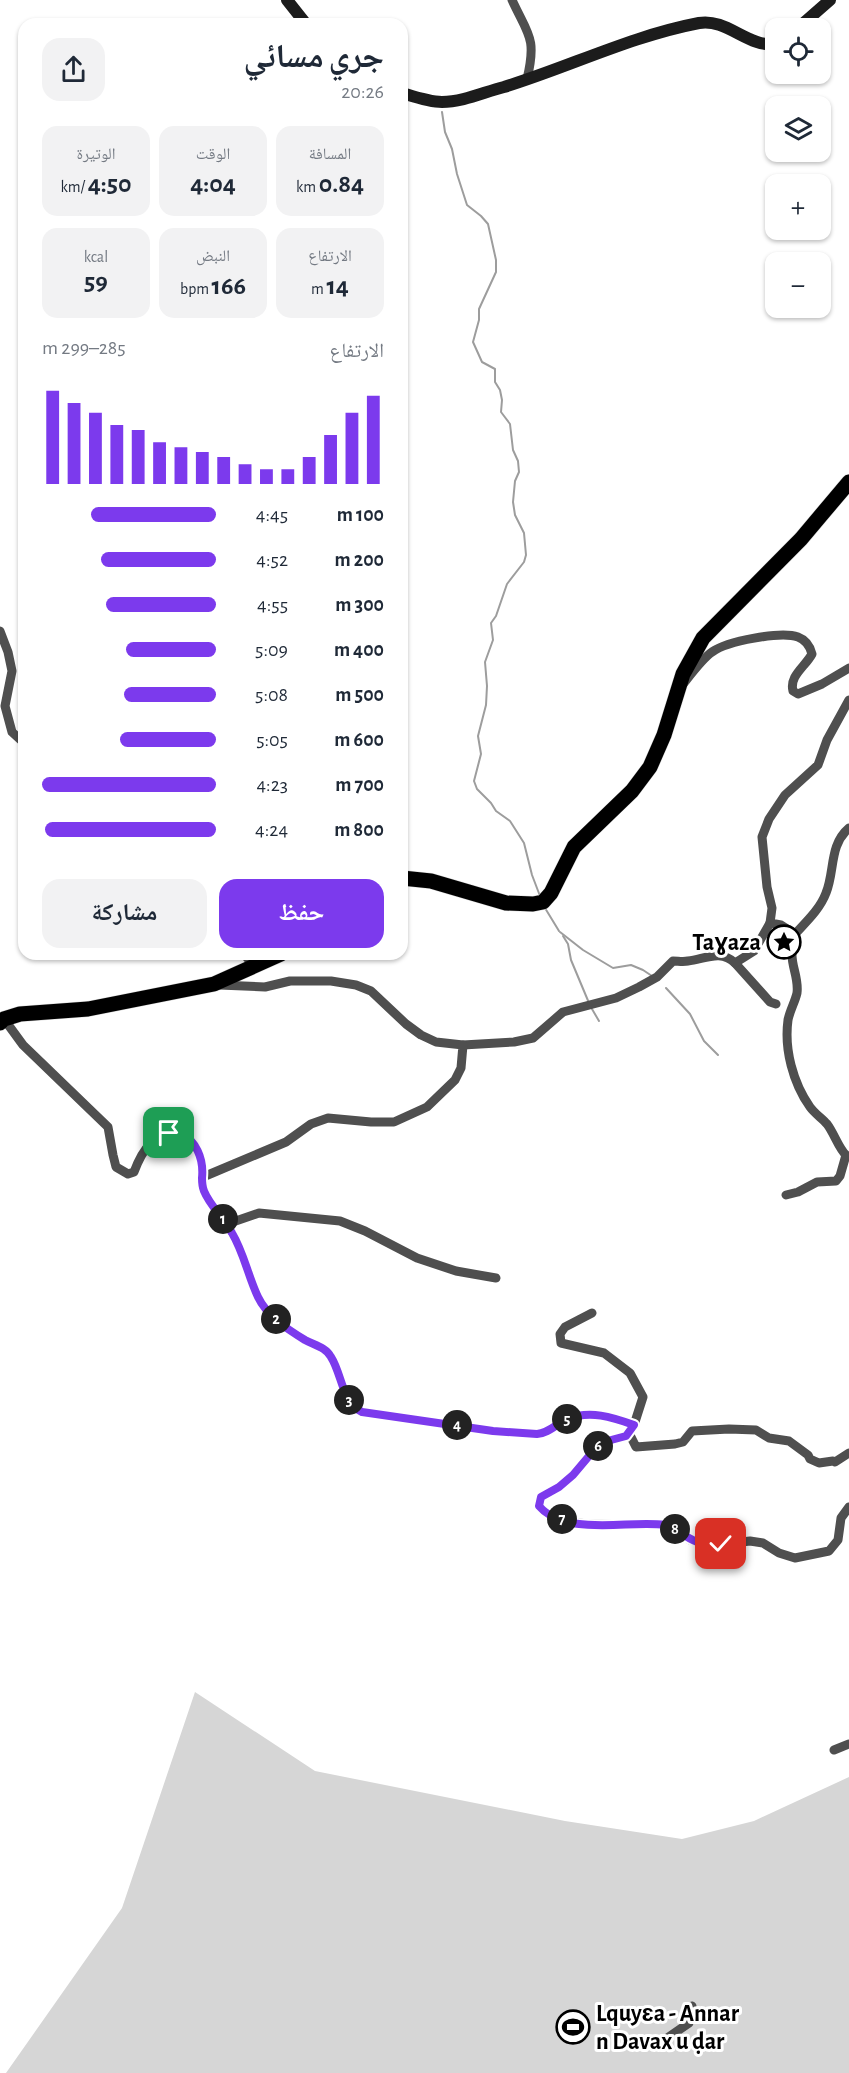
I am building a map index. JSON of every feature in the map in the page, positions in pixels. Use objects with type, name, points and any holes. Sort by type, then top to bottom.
[{"type":"main road","points":[[286,0],[301,18]]},
{"type":"main road","points":[[809,18],[830,0]]},
{"type":"main road","points":[[408,95],[442,102],[463,99],[645,37],[701,22],[723,26],[765,45]]},
{"type":"main road","points":[[408,879],[431,881],[506,903],[543,902],[551,894],[573,847],[632,790],[650,767],[664,735],[683,674],[703,638],[801,539],[849,482]]},
{"type":"main road","points":[[2,1021],[20,1014],[88,1009],[214,984],[249,960]]},
{"type":"street","points":[[512,0],[531,38],[532,58],[527,79]]},
{"type":"street","points":[[0,631],[12,671],[5,706],[12,732],[18,738]]},
{"type":"street","points":[[675,695],[711,652],[756,638],[797,636],[811,647],[812,654],[793,678],[791,684],[793,691],[798,694],[822,684],[849,668]]},
{"type":"street","points":[[735,963],[754,951],[770,923],[772,908],[767,887],[762,837],[769,819],[785,795],[818,765],[827,740],[849,700]]},
{"type":"street","points":[[786,1195],[798,1192],[817,1182],[836,1181],[840,1176],[846,1155],[842,1152],[838,1139],[827,1124],[812,1110],[802,1094],[788,1057],[788,1024],[797,986],[792,952],[795,934],[816,910],[827,892],[836,846],[849,828]]},
{"type":"street","points":[[770,923],[795,934]]},
{"type":"street","points":[[214,984],[265,987],[290,981],[331,981],[356,985],[371,991],[406,1024],[422,1035],[436,1042],[464,1045],[514,1042],[533,1038],[563,1012],[616,998],[657,977],[673,961],[686,962],[705,956],[723,956],[731,959],[770,1002],[776,1004]]},
{"type":"street","points":[[2,1021],[23,1045],[108,1127],[112,1155],[120,1170],[128,1174],[134,1172],[141,1152],[150,1143],[169,1133],[179,1131],[195,1144],[200,1155],[203,1177],[201,1183],[204,1193],[239,1245],[251,1282],[267,1312],[284,1326],[324,1349],[331,1356],[349,1400],[355,1408],[362,1412],[450,1425],[537,1434],[544,1434],[567,1419],[595,1414],[610,1416],[634,1425]]},
{"type":"street","points":[[203,1177],[286,1142],[311,1124],[328,1118],[394,1122],[428,1107],[454,1080],[461,1068],[464,1045]]},
{"type":"street","points":[[227,1224],[259,1213],[340,1221],[417,1257],[456,1271],[496,1278]]},
{"type":"street","points":[[592,1313],[565,1327],[560,1334],[561,1343],[604,1353],[630,1373],[643,1397],[634,1425],[626,1436]]},
{"type":"street","points":[[849,1453],[835,1462],[819,1462],[810,1459],[789,1441],[769,1438],[756,1430],[742,1428],[692,1431],[683,1442],[661,1446],[636,1447],[631,1437],[626,1436],[600,1443],[573,1475],[559,1487],[541,1497],[539,1506],[544,1512],[569,1522],[668,1525],[690,1540],[708,1546],[750,1541],[763,1543],[795,1558],[829,1551],[838,1540],[841,1518],[849,1507]]},
{"type":"street","points":[[834,1750],[849,1744]]},
{"type":"street","points":[[644,2042],[660,2043],[689,2022],[692,2006]]},
{"type":"shaded area","points":[[195,1692],[315,1771],[565,1821],[682,1839],[754,1821],[849,1777],[849,2073],[6,2073],[122,1908]]},
{"type":"waterway","points":[[442,112],[445,132],[467,205],[488,224],[496,260],[496,272],[479,309],[479,320],[473,342],[482,362],[495,369],[495,382],[502,400],[501,412],[510,424],[513,450],[518,461],[519,472],[515,481],[513,502],[515,515],[524,533],[526,555],[524,562],[507,584],[496,616],[491,623],[493,640],[485,662],[486,705],[478,736],[481,754],[474,781],[477,789],[496,811],[510,821],[524,843],[540,896]]},
{"type":"waterway","points":[[545,908],[559,931]]},
{"type":"waterway","points":[[560,932],[583,950],[613,968],[631,965],[652,976]]},
{"type":"waterway","points":[[563,936],[589,1003]]},
{"type":"waterway","points":[[666,988],[690,1014],[704,1041],[718,1055]]},
{"type":"waterway","points":[[592,1009],[599,1021]]},
{"type":"place","name":"Taɣaza","points":[[784,942]]},
{"type":"place","name":"Lquyɛa - Annar n Davax u ḍar","points":[[573,2027]]},
{"type":"route","points":[[169,1133],[179,1131],[195,1144],[200,1155],[203,1177],[201,1183],[204,1193],[239,1245],[251,1282],[267,1312],[284,1326],[324,1349],[331,1356],[349,1400],[355,1408],[362,1412],[493,1431],[537,1434],[544,1434],[567,1419],[595,1414],[610,1416],[634,1425],[626,1436],[600,1443],[573,1475],[559,1487],[541,1497],[539,1506],[544,1512],[569,1522],[588,1524],[668,1525],[690,1540],[708,1546],[721,1544]]}]
